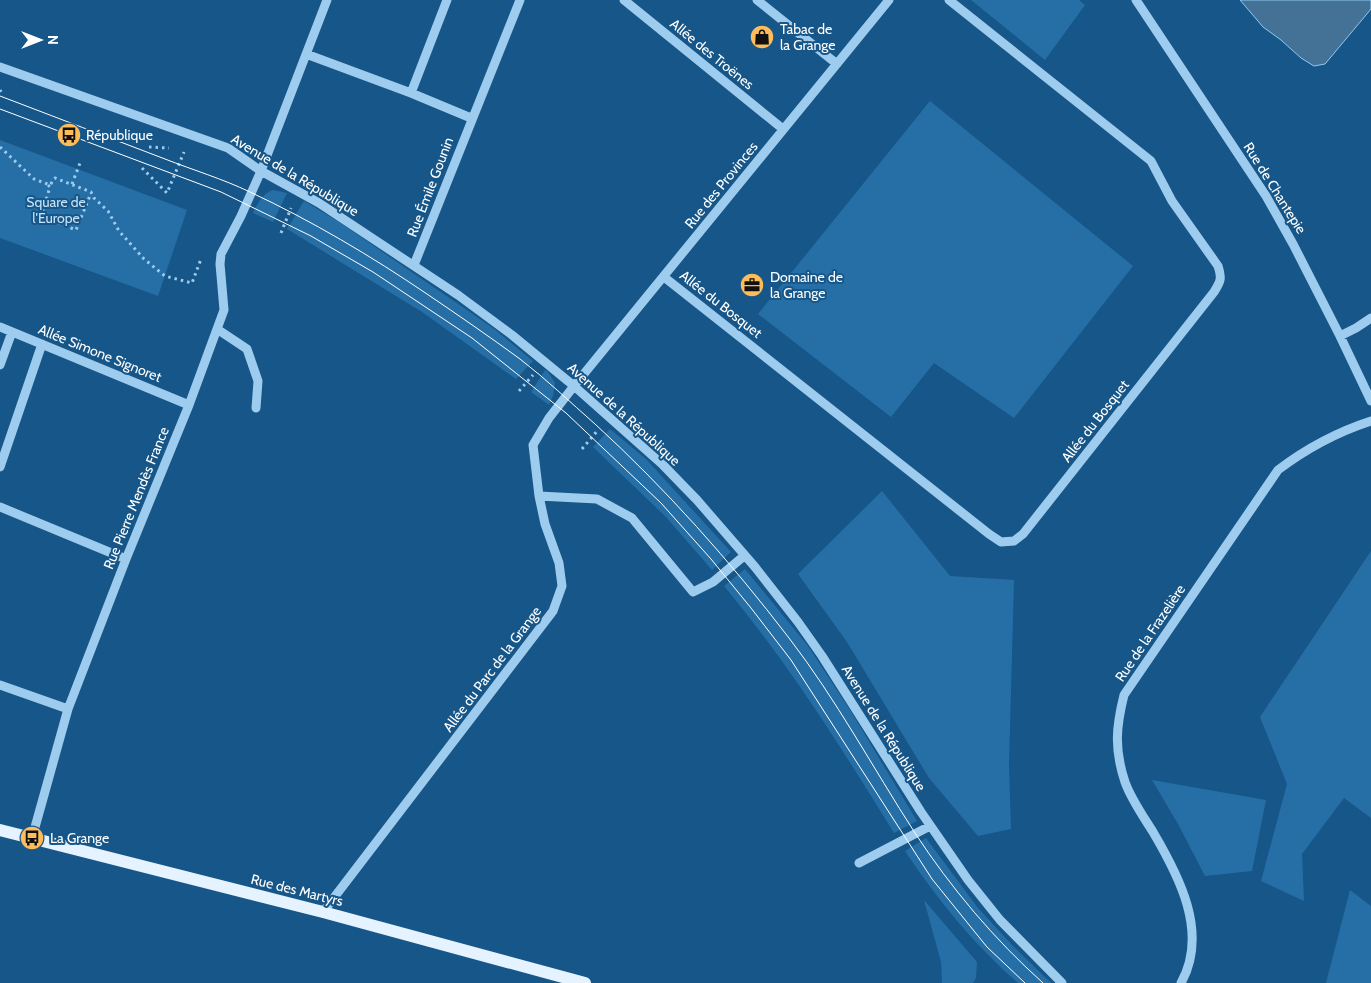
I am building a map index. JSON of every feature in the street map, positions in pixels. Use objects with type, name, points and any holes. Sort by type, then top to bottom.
[{"type":"main road","name":"Rue des Martyrs","points":[[0,830],[322,912],[585,983]]},
{"type":"street","name":"Rue Pierre Mendès France","points":[[32,838],[68,709],[126,559],[189,405],[224,310],[220,264],[221,254],[241,216],[261,171],[327,0]]},
{"type":"street","points":[[411,93],[447,0]]},
{"type":"street","name":"Rue Émile Gounin","points":[[414,265],[471,118],[520,0]]},
{"type":"street","name":"Allée des Troënes","points":[[624,0],[783,129]]},
{"type":"street","points":[[757,0],[837,64]]},
{"type":"street","name":"Rue des Provinces","points":[[574,386],[889,0]]},
{"type":"street","name":"Allée du Bosquet","points":[[664,277],[990,534],[1002,542],[1014,541],[1023,534],[1214,292],[1221,281],[1220,273],[1218,266],[1172,201],[1152,161],[949,0]]},
{"type":"street","name":"Rue de Chantepie","points":[[1136,0],[1266,196],[1294,244],[1371,401]]},
{"type":"street","points":[[306,54],[411,93],[471,118]]},
{"type":"street","name":"Avenue de la République","points":[[0,67],[228,148],[261,171],[318,203],[414,265],[512,335],[574,386],[697,500],[798,622],[822,656],[930,826],[968,880],[1000,920],[1062,983]]},
{"type":"street","points":[[1340,336],[1371,318]]},
{"type":"street","name":"Allée Simone Signoret","points":[[0,326],[189,405]]},
{"type":"street","points":[[217,329],[247,349],[258,381],[256,408]]},
{"type":"street","points":[[0,365],[12,332]]},
{"type":"street","points":[[0,467],[42,344]]},
{"type":"street","name":"Allée du Parc de la Grange","points":[[322,912],[553,610],[562,586],[559,564],[545,524],[539,496],[533,445],[549,418],[574,386]]},
{"type":"street","name":"Rue de la Frazelière","points":[[1181,983],[1192,952],[1192,928],[1183,891],[1164,851],[1125,783],[1117,750],[1117,724],[1124,695],[1278,470],[1301,452],[1343,430],[1371,421]]},
{"type":"street","points":[[539,496],[597,499],[632,518],[693,592],[713,582],[744,556]]},
{"type":"street","points":[[0,508],[126,559]]},
{"type":"street","points":[[0,685],[68,709]]},
{"type":"street","points":[[860,863],[930,826]]},
{"type":"path","points":[[142,168],[167,193],[185,149],[188,134]]},
{"type":"path","points":[[0,147],[34,179],[50,185],[55,178],[91,192],[94,198],[108,211],[119,231],[144,259],[165,276],[192,283],[203,256]]},
{"type":"path","points":[[72,184],[80,163]]},
{"type":"path","points":[[45,183],[50,187],[41,216],[76,230],[91,192]]},
{"type":"path","points":[[281,233],[299,192]]},
{"type":"path","points":[[582,449],[609,418]]},
{"type":"green space","points":[[971,0],[1079,0],[1085,5],[1045,60]]},
{"type":"green space","points":[[930,101],[1133,266],[1014,418],[934,363],[891,417],[758,314]]},
{"type":"green space","name":"Square de l'Europe","points":[[0,140],[187,210],[158,296],[0,238]]},
{"type":"green space","points":[[273,190],[287,193],[273,222],[253,213],[263,196]]},
{"type":"green space","points":[[304,201],[339,222],[493,328],[533,361],[516,379],[422,312],[287,229]]},
{"type":"green space","points":[[545,370],[555,383],[549,405],[531,392]]},
{"type":"green space","points":[[610,429],[646,459],[731,552],[712,570],[666,517],[593,447]]},
{"type":"green space","points":[[882,491],[950,576],[1014,580],[1009,765],[1011,829],[978,836],[929,778],[847,642],[798,574]]},
{"type":"green space","points":[[1371,551],[1371,818],[1344,798],[1302,854],[1304,901],[1261,881],[1287,784],[1260,717]]},
{"type":"green space","points":[[745,569],[808,646],[850,710],[917,821],[894,833],[834,737],[792,675],[724,586]]},
{"type":"green space","points":[[1152,780],[1266,800],[1252,871],[1205,876]]},
{"type":"green space","points":[[926,838],[978,908],[1051,983],[1018,983],[986,953],[957,921],[905,851]]},
{"type":"green space","points":[[1350,890],[1371,906],[1371,983],[1326,983]]},
{"type":"green space","points":[[924,900],[977,962],[976,978],[973,983],[942,983],[941,962]]},
{"type":"shaded area","points":[[1240,0],[1371,0],[1371,9],[1325,64],[1314,66],[1301,58],[1263,27]]},
{"type":"tram line","points":[[0,96],[229,183],[296,215],[406,280],[539,374],[647,474],[744,581],[823,685],[915,833],[943,873],[990,931],[1043,983]]},
{"type":"tram line","points":[[0,109],[221,192],[311,236],[373,272],[472,338],[566,413],[661,503],[711,559],[751,608],[791,660],[932,879],[987,947],[1025,983]]},
{"type":"place","name":"Tabac de la Grange","points":[[762,37]]},
{"type":"place","name":"République","points":[[69,135]]},
{"type":"place","name":"Domaine de la Grange","points":[[752,285]]},
{"type":"place","name":"La Grange","points":[[32,838]]}]
